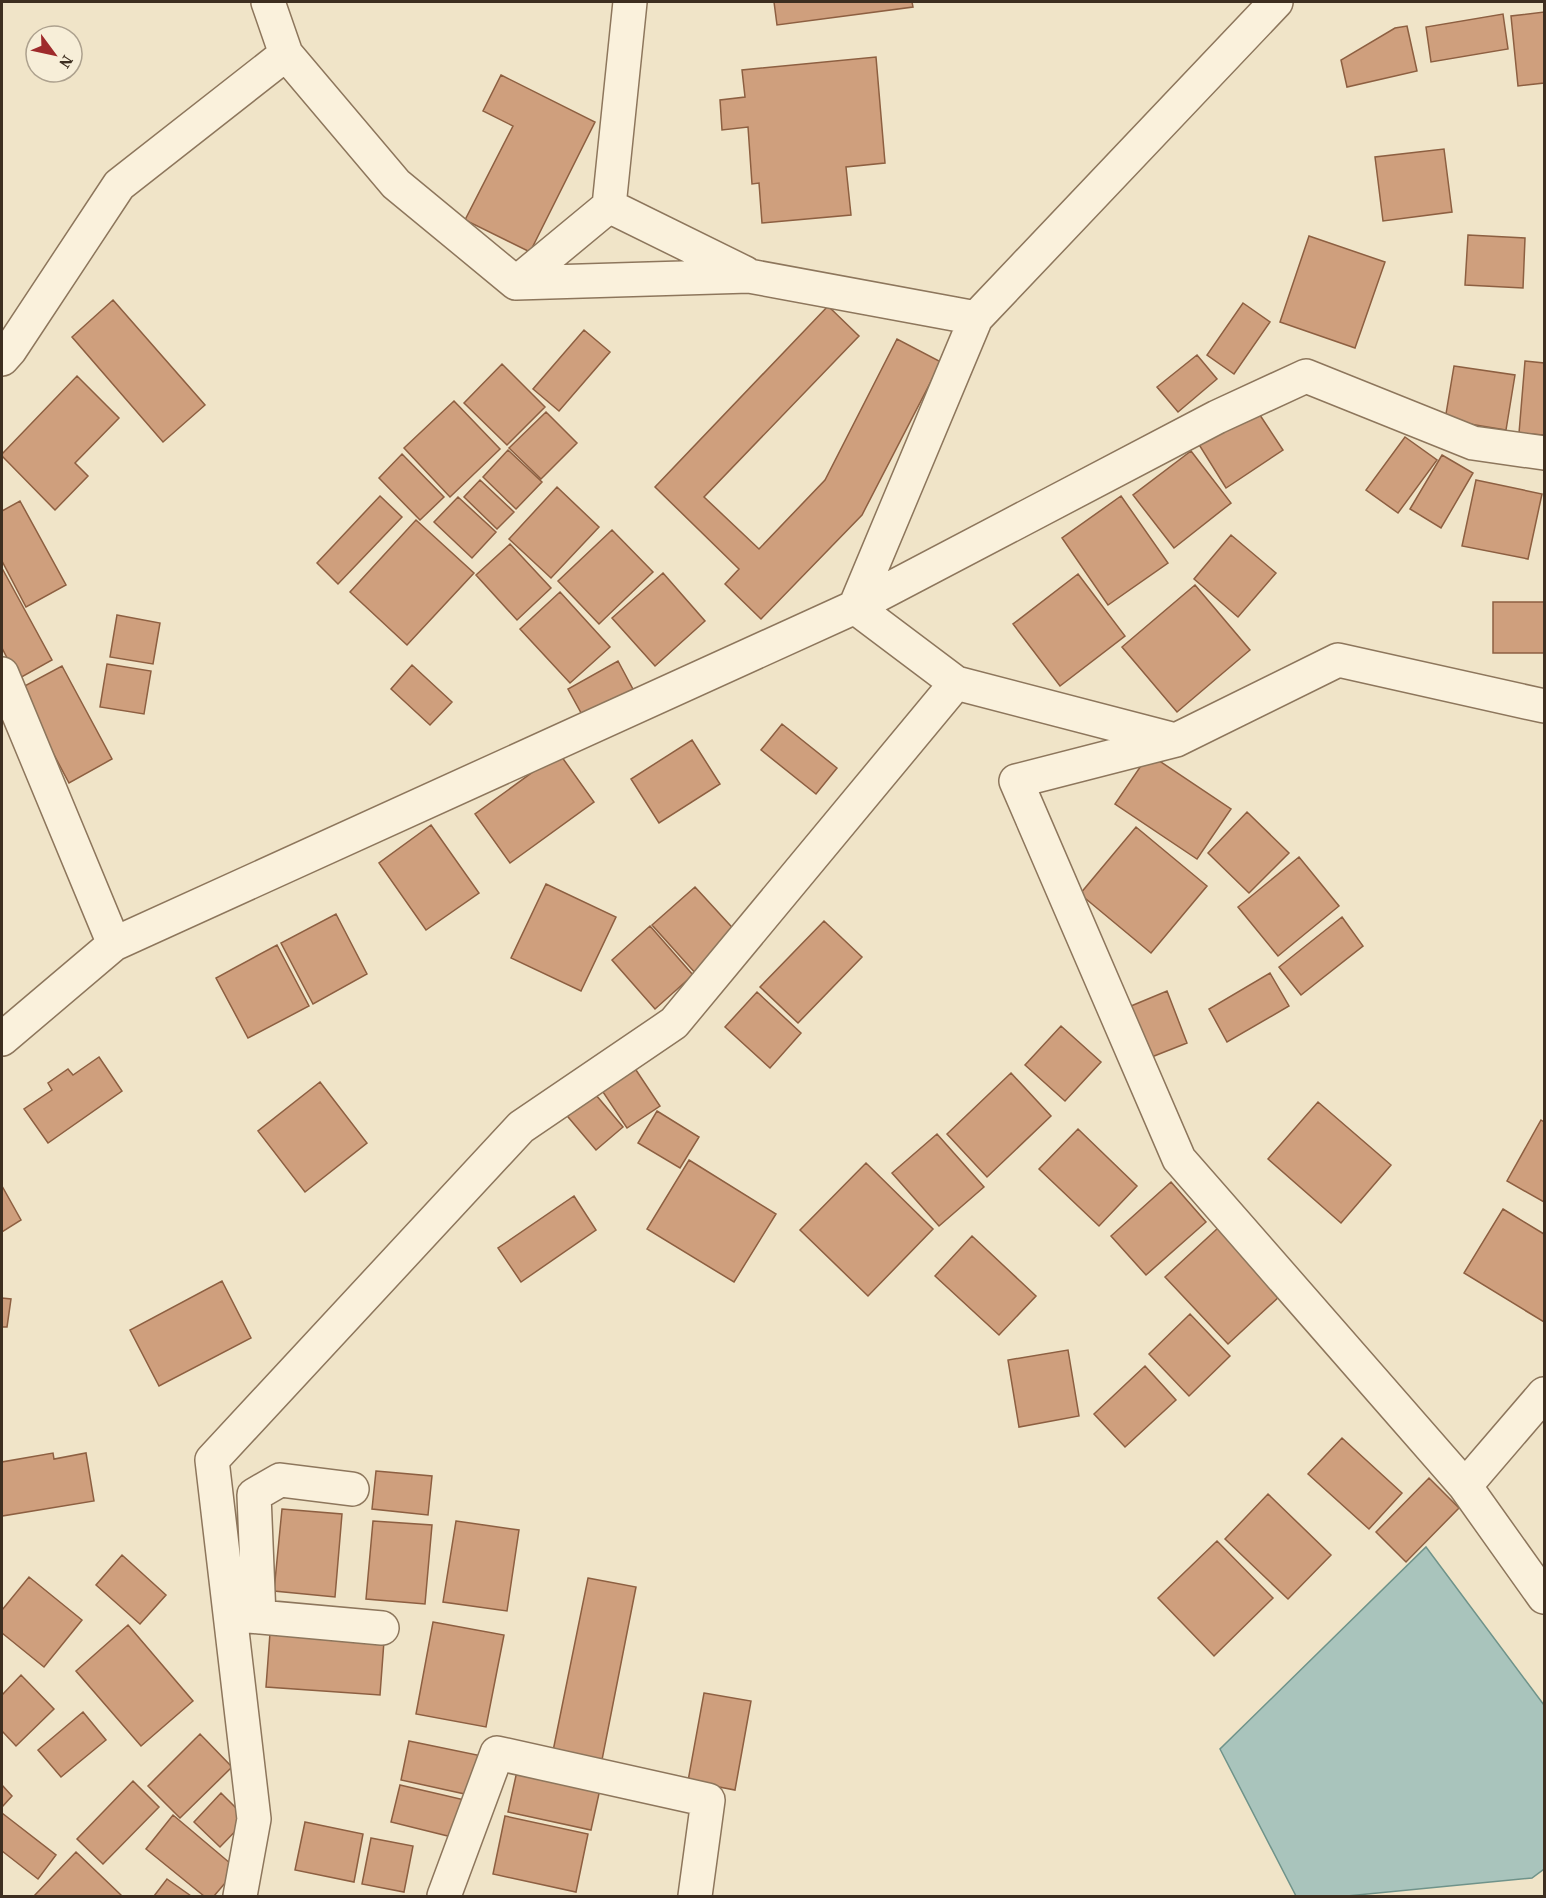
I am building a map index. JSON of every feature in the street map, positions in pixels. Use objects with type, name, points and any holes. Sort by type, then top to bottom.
[{"type":"street","points":[[268,2],[286,54],[396,184],[516,283],[749,276],[976,318]]},
{"type":"street","points":[[516,283],[609,206],[630,2]]},
{"type":"street","points":[[855,607],[976,318],[1276,2]]},
{"type":"street","points":[[2,359],[119,185],[286,54]]},
{"type":"street","points":[[609,206],[749,276]]},
{"type":"street","points":[[2,1039],[114,944],[855,607],[1216,417],[1306,376],[1473,443],[1545,453]]},
{"type":"street","points":[[855,607],[956,683],[1176,740]]},
{"type":"street","points":[[1545,706],[1338,660],[1176,740],[1016,781],[1179,1159],[1465,1486],[1545,1597]]},
{"type":"street","points":[[2,674],[114,944]]},
{"type":"street","points":[[245,1616],[212,1460],[521,1126],[674,1023],[956,683]]},
{"type":"street","points":[[1465,1486],[1545,1394]]},
{"type":"street","points":[[240,1896],[254,1819],[245,1616],[254,1495],[280,1480],[352,1489]]},
{"type":"street","points":[[245,1616],[382,1628]]},
{"type":"street","points":[[444,1896],[497,1753],[708,1800],[695,1896]]},
{"type":"water","points":[[1426,1547],[1544,1705],[1544,1869],[1532,1878],[1347,1896],[1296,1896],[1220,1749]]},
{"type":"building","points":[[774,2],[912,2],[913,7],[777,25]]},
{"type":"building","points":[[1544,12],[1544,83],[1518,86],[1511,16]]},
{"type":"building","points":[[1503,14],[1508,49],[1431,62],[1426,27]]},
{"type":"building","points":[[1407,26],[1417,71],[1347,87],[1341,60],[1395,28]]},
{"type":"building","points":[[876,57],[885,163],[846,167],[851,215],[762,223],[759,183],[752,184],[748,127],[722,130],[720,100],[745,97],[742,70]]},
{"type":"building","points":[[501,75],[595,122],[530,252],[465,220],[513,126],[483,111]]},
{"type":"building","points":[[1444,149],[1452,212],[1383,221],[1375,157]]},
{"type":"building","points":[[1468,235],[1525,238],[1523,288],[1465,285]]},
{"type":"building","points":[[1309,236],[1385,262],[1355,348],[1280,322]]},
{"type":"building","points":[[113,300],[205,405],[163,442],[72,337]]},
{"type":"building","points":[[1243,303],[1270,322],[1234,374],[1207,355]]},
{"type":"building","points":[[828,306],[859,336],[704,497],[759,549],[825,480],[897,339],[941,362],[862,515],[761,619],[725,584],[739,569],[655,487]]},
{"type":"building","points":[[584,330],[610,352],[559,411],[533,389]]},
{"type":"building","points":[[1197,355],[1217,379],[1178,412],[1157,387]]},
{"type":"building","points":[[1525,361],[1544,363],[1544,435],[1519,433]]},
{"type":"building","points":[[502,364],[545,407],[507,445],[464,403]]},
{"type":"building","points":[[1454,366],[1515,375],[1506,430],[1445,420]]},
{"type":"building","points":[[77,376],[119,418],[75,463],[88,476],[55,510],[2,454]]},
{"type":"building","points":[[454,401],[500,449],[450,497],[404,448]]},
{"type":"building","points":[[1254,406],[1283,450],[1226,488],[1198,443]]},
{"type":"building","points":[[546,412],[577,443],[541,479],[509,448]]},
{"type":"building","points":[[1405,437],[1437,460],[1398,513],[1366,490]]},
{"type":"building","points":[[508,450],[542,482],[516,509],[483,477]]},
{"type":"building","points":[[1191,451],[1231,503],[1174,548],[1133,495]]},
{"type":"building","points":[[402,454],[444,497],[420,520],[379,478]]},
{"type":"building","points":[[1442,455],[1473,473],[1441,528],[1410,509]]},
{"type":"building","points":[[480,480],[514,512],[497,529],[464,497]]},
{"type":"building","points":[[1476,480],[1542,494],[1528,559],[1462,546]]},
{"type":"building","points":[[557,487],[599,527],[551,578],[509,539]]},
{"type":"building","points":[[380,496],[402,517],[338,584],[317,563]]},
{"type":"building","points":[[1121,496],[1168,563],[1108,605],[1062,538]]},
{"type":"building","points":[[458,497],[496,532],[472,558],[434,522]]},
{"type":"building","points":[[20,501],[66,585],[26,607],[2,561],[2,511]]},
{"type":"building","points":[[416,520],[474,573],[407,645],[350,592]]},
{"type":"building","points":[[612,530],[653,572],[599,624],[558,581]]},
{"type":"building","points":[[1231,535],[1276,573],[1238,617],[1194,579]]},
{"type":"building","points":[[510,544],[551,588],[517,620],[476,575]]},
{"type":"building","points":[[3,570],[52,660],[18,679],[2,648]]},
{"type":"building","points":[[663,573],[705,621],[655,666],[612,618]]},
{"type":"building","points":[[1078,574],[1125,636],[1060,686],[1013,624]]},
{"type":"building","points":[[1195,585],[1250,650],[1177,712],[1122,647]]},
{"type":"building","points":[[560,592],[610,647],[570,683],[520,629]]},
{"type":"building","points":[[1493,602],[1544,602],[1544,653],[1493,653]]},
{"type":"building","points":[[117,615],[160,623],[153,664],[110,657]]},
{"type":"building","points":[[618,661],[635,693],[585,720],[568,689]]},
{"type":"building","points":[[107,664],[151,671],[144,714],[100,707]]},
{"type":"building","points":[[412,665],[452,702],[430,725],[391,689]]},
{"type":"building","points":[[62,666],[112,759],[69,783],[19,689]]},
{"type":"building","points":[[782,724],[837,768],[816,794],[761,750]]},
{"type":"building","points":[[692,740],[720,784],[659,823],[631,779]]},
{"type":"building","points":[[559,753],[594,802],[510,863],[475,814]]},
{"type":"building","points":[[1149,754],[1231,809],[1197,859],[1115,804]]},
{"type":"building","points":[[1247,812],[1289,853],[1249,893],[1208,853]]},
{"type":"building","points":[[431,825],[479,893],[426,930],[379,863]]},
{"type":"building","points":[[1136,827],[1207,886],[1151,953],[1080,894]]},
{"type":"building","points":[[1299,857],[1339,906],[1278,956],[1238,907]]},
{"type":"building","points":[[546,884],[616,917],[581,991],[511,958]]},
{"type":"building","points":[[695,887],[740,936],[697,975],[652,925]]},
{"type":"building","points":[[336,914],[367,974],[313,1004],[281,943]]},
{"type":"building","points":[[1342,917],[1363,946],[1301,995],[1279,967]]},
{"type":"building","points":[[824,921],[862,957],[798,1023],[760,987]]},
{"type":"building","points":[[650,926],[693,975],[655,1009],[612,960]]},
{"type":"building","points":[[277,945],[309,1006],[248,1038],[216,978]]},
{"type":"building","points":[[1270,973],[1289,1006],[1227,1042],[1209,1009]]},
{"type":"building","points":[[1167,991],[1187,1043],[1139,1062],[1119,1011]]},
{"type":"building","points":[[757,992],[801,1033],[770,1068],[725,1027]]},
{"type":"building","points":[[1061,1026],[1101,1062],[1065,1101],[1025,1065]]},
{"type":"building","points":[[99,1057],[122,1091],[48,1143],[24,1109],[52,1090],[48,1083],[68,1069],[73,1075]]},
{"type":"building","points":[[632,1064],[660,1106],[627,1128],[599,1086]]},
{"type":"building","points":[[1011,1073],[1051,1116],[987,1177],[947,1134]]},
{"type":"building","points":[[320,1082],[367,1143],[305,1192],[258,1131]]},
{"type":"building","points":[[590,1088],[623,1127],[596,1150],[563,1111]]},
{"type":"building","points":[[1318,1102],[1391,1165],[1341,1223],[1268,1159]]},
{"type":"building","points":[[657,1111],[699,1137],[680,1168],[638,1143]]},
{"type":"building","points":[[1541,1120],[1544,1122],[1544,1202],[1507,1181]]},
{"type":"building","points":[[1078,1129],[1137,1186],[1099,1226],[1039,1169]]},
{"type":"building","points":[[937,1134],[984,1187],[939,1226],[892,1173]]},
{"type":"building","points":[[689,1160],[776,1214],[734,1282],[647,1229]]},
{"type":"building","points":[[866,1163],[933,1229],[868,1296],[800,1230]]},
{"type":"building","points":[[1171,1182],[1206,1222],[1146,1275],[1111,1236]]},
{"type":"building","points":[[2,1186],[21,1220],[2,1232]]},
{"type":"building","points":[[574,1196],[596,1230],[521,1282],[498,1248]]},
{"type":"building","points":[[1503,1209],[1544,1234],[1544,1322],[1464,1273]]},
{"type":"building","points":[[1218,1228],[1281,1295],[1228,1344],[1165,1277]]},
{"type":"building","points":[[972,1236],[1036,1296],[999,1335],[935,1276]]},
{"type":"building","points":[[222,1281],[251,1338],[159,1386],[130,1330]]},
{"type":"building","points":[[2,1298],[11,1299],[7,1327],[2,1327]]},
{"type":"building","points":[[1190,1314],[1230,1356],[1189,1396],[1149,1354]]},
{"type":"building","points":[[1068,1350],[1079,1416],[1019,1427],[1008,1360]]},
{"type":"building","points":[[1145,1366],[1176,1400],[1125,1447],[1094,1414]]},
{"type":"building","points":[[1342,1438],[1402,1493],[1369,1529],[1308,1474]]},
{"type":"building","points":[[53,1453],[54,1459],[86,1453],[94,1501],[2,1516],[2,1462]]},
{"type":"building","points":[[376,1471],[432,1476],[428,1515],[372,1509]]},
{"type":"building","points":[[1429,1478],[1459,1508],[1406,1562],[1376,1532]]},
{"type":"building","points":[[1268,1494],[1331,1555],[1288,1599],[1225,1539]]},
{"type":"building","points":[[282,1509],[342,1514],[335,1597],[274,1591]]},
{"type":"building","points":[[373,1521],[432,1525],[425,1604],[366,1599]]},
{"type":"building","points":[[456,1521],[519,1530],[507,1611],[443,1602]]},
{"type":"building","points":[[1217,1541],[1273,1598],[1214,1656],[1158,1598]]},
{"type":"building","points":[[122,1555],[166,1595],[140,1624],[96,1585]]},
{"type":"building","points":[[29,1577],[82,1620],[44,1667],[2,1633],[2,1610]]},
{"type":"building","points":[[588,1578],[636,1587],[602,1760],[553,1751]]},
{"type":"building","points":[[433,1622],[504,1635],[486,1727],[416,1714]]},
{"type":"building","points":[[128,1625],[193,1701],[141,1746],[76,1671]]},
{"type":"building","points":[[270,1633],[384,1641],[380,1695],[266,1687]]},
{"type":"building","points":[[21,1675],[54,1709],[16,1746],[2,1731],[2,1695]]},
{"type":"building","points":[[704,1693],[751,1701],[735,1790],[688,1781]]},
{"type":"building","points":[[83,1712],[106,1740],[61,1777],[38,1750]]},
{"type":"building","points":[[200,1734],[232,1767],[180,1818],[148,1786]]},
{"type":"building","points":[[409,1741],[482,1756],[474,1796],[401,1780]]},
{"type":"building","points":[[517,1771],[600,1789],[591,1830],[508,1812]]},
{"type":"building","points":[[133,1781],[159,1807],[103,1864],[77,1839]]},
{"type":"building","points":[[2,1785],[12,1796],[2,1807]]},
{"type":"building","points":[[400,1785],[469,1801],[460,1839],[391,1822]]},
{"type":"building","points":[[221,1793],[247,1819],[220,1847],[194,1822]]},
{"type":"building","points":[[2,1813],[56,1855],[38,1879],[2,1851]]},
{"type":"building","points":[[173,1815],[237,1869],[214,1896],[204,1896],[146,1849]]},
{"type":"building","points":[[505,1816],[588,1834],[576,1892],[493,1874]]},
{"type":"building","points":[[305,1822],[363,1834],[354,1882],[295,1870]]},
{"type":"building","points":[[371,1838],[413,1846],[404,1892],[362,1884]]},
{"type":"building","points":[[76,1852],[122,1896],[34,1896]]},
{"type":"building","points":[[167,1879],[191,1896],[154,1896]]}]
